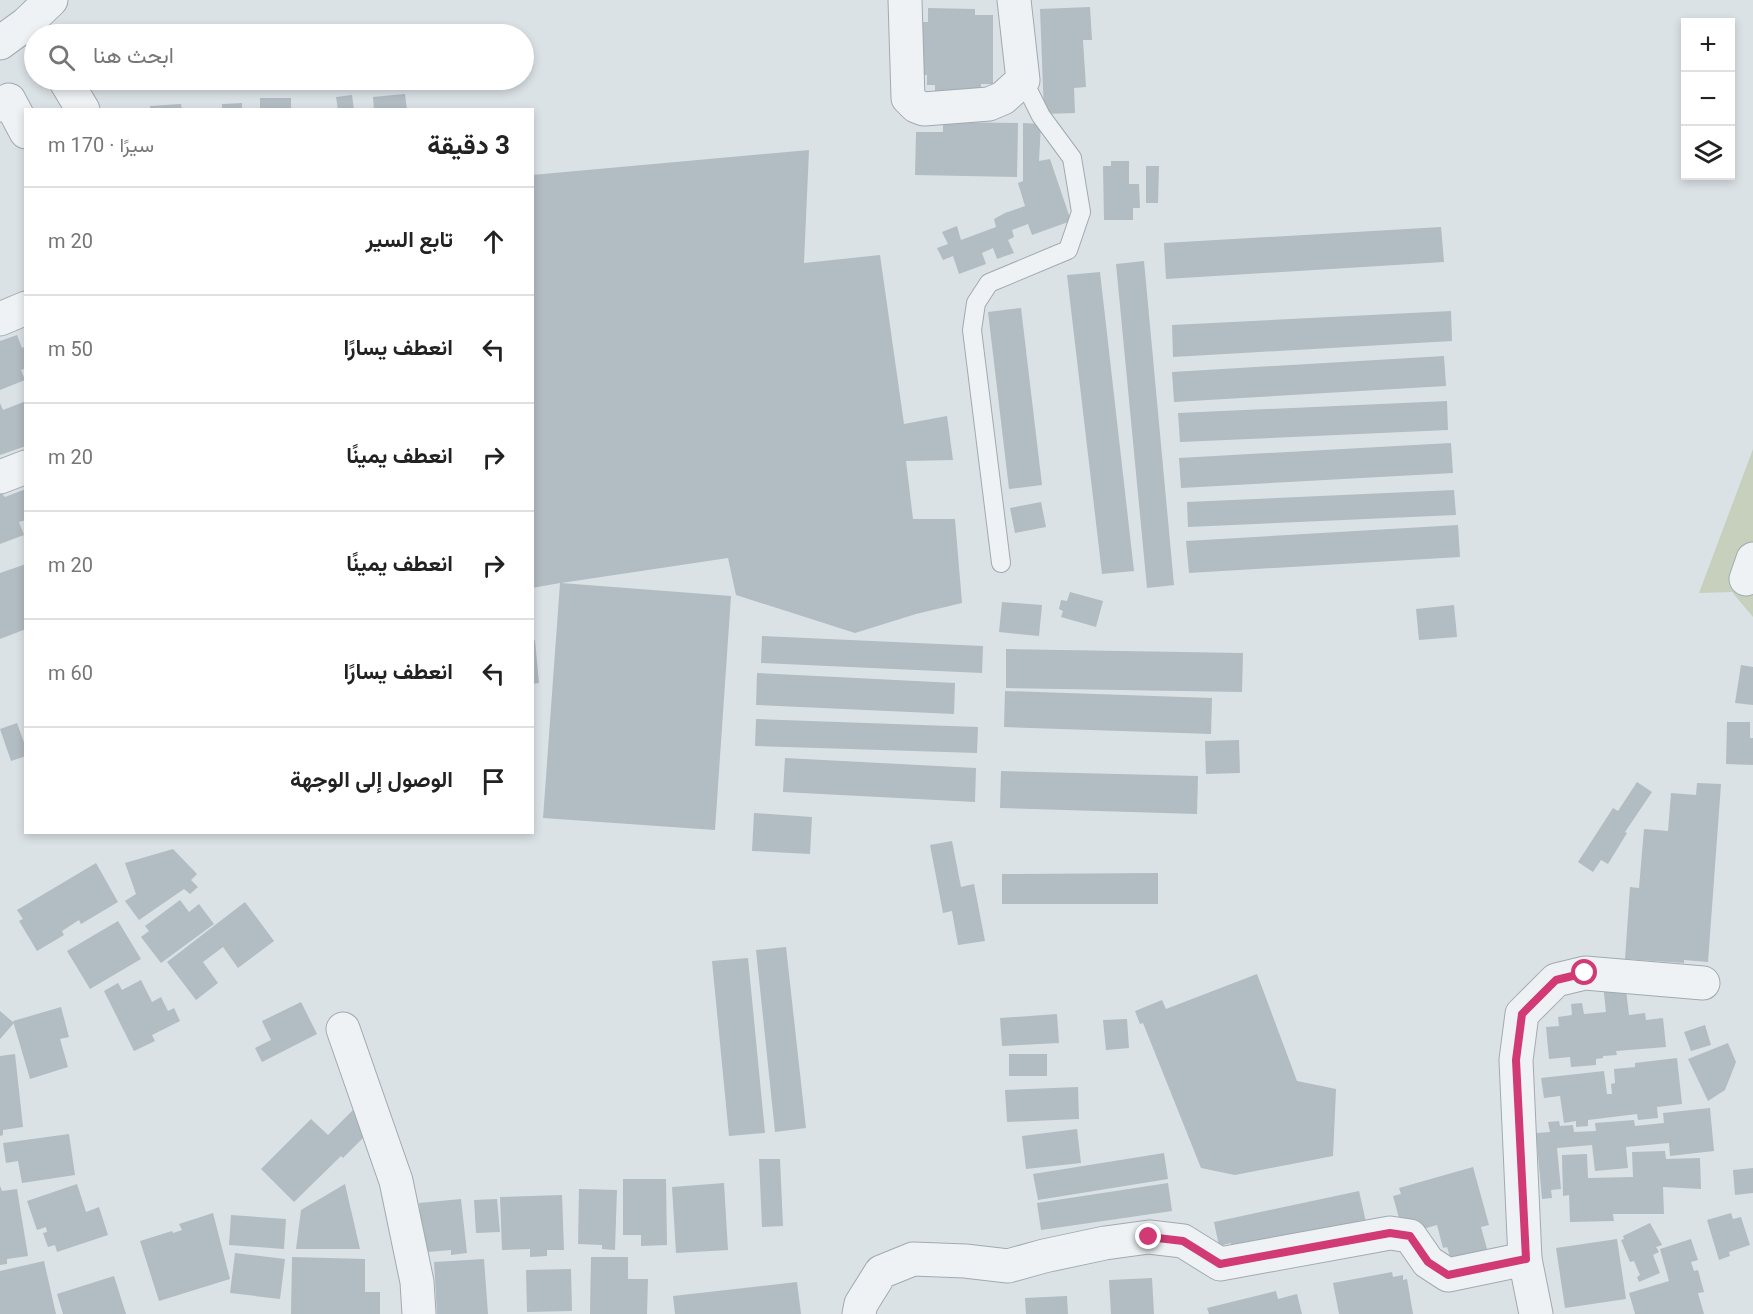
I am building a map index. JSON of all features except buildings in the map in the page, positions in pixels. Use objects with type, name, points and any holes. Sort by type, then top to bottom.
[{"type":"street","points":[[34,24],[51,0]]},
{"type":"street","points":[[905,0],[908,98],[916,106],[924,109],[989,104],[1003,98],[1023,80],[1014,0]]},
{"type":"street","points":[[0,43],[24,32]]},
{"type":"street","points":[[71,90],[82,108]]},
{"type":"street","points":[[0,105],[9,100],[24,128]]},
{"type":"street","points":[[0,319],[24,309]]},
{"type":"street","points":[[0,477],[24,468]]},
{"type":"street","points":[[1536,1314],[1526,1259],[1516,1060],[1522,1014],[1556,980],[1585,973],[1703,983]]},
{"type":"street","points":[[343,1029],[396,1181],[417,1282],[419,1314]]},
{"type":"street","points":[[859,1314],[861,1304],[881,1272],[913,1259],[965,1261],[1008,1266],[1105,1243],[1149,1237],[1183,1241],[1220,1264],[1390,1233],[1410,1236],[1428,1262],[1448,1275],[1526,1259]]},
{"type":"lane","points":[[1001,563],[972,330],[976,303],[989,283],[1068,250],[1081,212],[1072,158],[1041,116],[1023,80]]},
{"type":"green space","points":[[1753,449],[1753,617],[1732,592],[1699,593]]},
{"type":"route","points":[[1149,1237],[1183,1241],[1220,1264],[1390,1233],[1410,1236],[1428,1262],[1448,1275],[1526,1259],[1516,1060],[1522,1014],[1556,980],[1585,973]]}]
